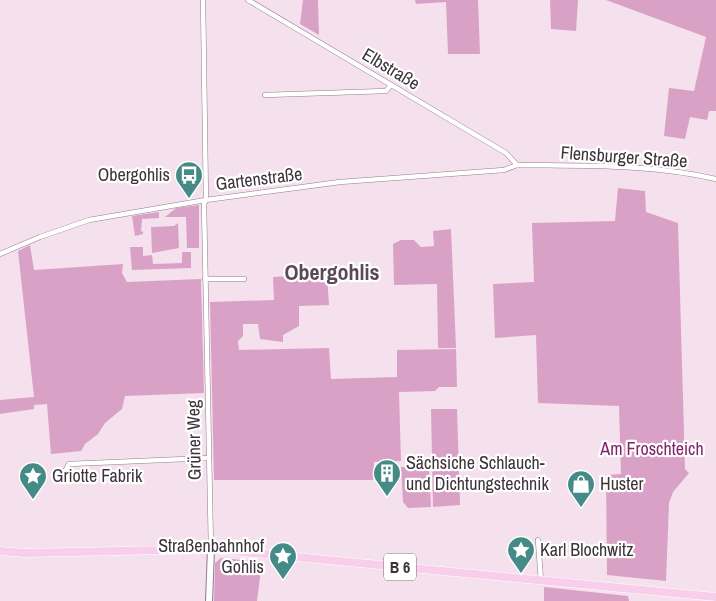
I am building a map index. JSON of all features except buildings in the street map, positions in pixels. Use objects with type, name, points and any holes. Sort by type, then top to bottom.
[{"type":"main road","name":"B 6","points":[[0,551],[25,553],[210,549],[716,597]]},
{"type":"street","name":"Grüner Weg","points":[[203,0],[206,200],[204,204],[210,549],[209,601]]},
{"type":"street","name":"Elbstraße","points":[[248,0],[506,152],[516,165]]},
{"type":"street","points":[[265,95],[277,93],[386,91],[391,85]]},
{"type":"street","name":"Gartenstraße","points":[[0,254],[89,220],[206,200],[338,183],[504,170],[516,165],[529,165]]},
{"type":"street","name":"Flensburger Straße","points":[[529,165],[604,165],[644,168],[716,179]]},
{"type":"street","points":[[205,279],[244,279]]},
{"type":"street","points":[[64,472],[69,464],[209,458]]},
{"type":"street","points":[[538,540],[541,581]]},
{"type":"green space","points":[[303,0],[318,0],[319,35],[300,24]]},
{"type":"green space","points":[[415,0],[478,0],[480,54],[448,54],[446,2],[416,4]]},
{"type":"green space","points":[[550,0],[578,0],[576,31],[551,29]]},
{"type":"green space","points":[[606,0],[716,0],[716,111],[709,111],[707,120],[690,117],[685,139],[664,136],[669,88],[694,91],[706,37]]},
{"type":"green space","name":"Am Froschteich","points":[[618,188],[645,191],[646,212],[678,223],[685,469],[689,473],[673,492],[669,503],[666,581],[607,575],[606,475],[621,474],[619,406],[538,403],[536,335],[495,338],[493,284],[534,282],[532,223],[615,221]]},
{"type":"green space","points":[[199,205],[199,248],[187,248],[186,217],[165,217],[176,208]]},
{"type":"green space","points":[[159,212],[159,218],[142,219],[141,232],[143,231],[143,234],[135,236],[132,216]]},
{"type":"green space","points":[[178,223],[179,248],[152,253],[151,227],[174,226]]},
{"type":"green space","points":[[451,229],[456,348],[438,348],[437,284],[394,285],[393,244],[401,240],[414,240],[421,247],[434,246],[433,231]]},
{"type":"green space","points":[[30,245],[34,270],[123,264],[122,273],[127,282],[201,279],[204,393],[125,396],[122,409],[105,423],[98,434],[85,444],[81,451],[51,454],[47,404],[34,405],[34,409],[0,414],[0,400],[34,397],[18,251]]},
{"type":"green space","points":[[130,247],[143,247],[143,256],[152,255],[153,264],[182,263],[182,252],[191,252],[191,268],[132,270]]},
{"type":"green space","points":[[327,274],[329,305],[299,306],[299,326],[283,335],[283,342],[260,339],[258,324],[243,324],[243,336],[238,341],[239,350],[329,348],[331,379],[397,377],[397,350],[456,349],[457,387],[439,387],[435,391],[399,392],[401,461],[374,462],[373,480],[214,480],[210,302],[274,300],[273,277]]},
{"type":"green space","points":[[431,409],[457,409],[460,505],[433,507]]},
{"type":"green space","points":[[429,466],[431,507],[408,508],[403,502],[401,467]]},
{"type":"green space","points":[[221,558],[262,562],[257,601],[214,601],[215,563]]},
{"type":"green space","points":[[544,587],[628,596],[629,601],[544,601]]},
{"type":"place","name":"Obergohlis","points":[[189,199]]},
{"type":"place","name":"Sächsiche Schlauch- und Dichtungstechnik","points":[[387,497]]},
{"type":"place","name":"Griotte Fabrik","points":[[33,500]]},
{"type":"place","name":"Huster","points":[[581,508]]},
{"type":"place","name":"Karl Blochwitz","points":[[521,574]]},
{"type":"place","name":"Straßenbahnhof Gohlis","points":[[283,580]]},
{"type":"district","name":"Obergohlis","points":[[332,272]]}]
